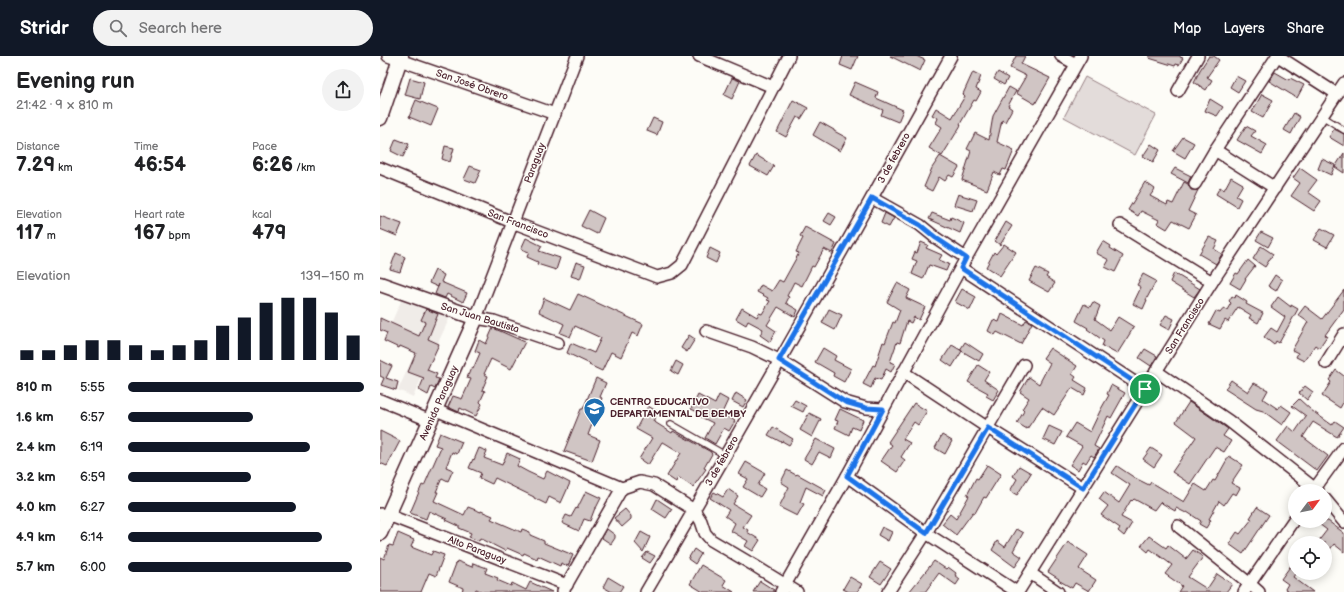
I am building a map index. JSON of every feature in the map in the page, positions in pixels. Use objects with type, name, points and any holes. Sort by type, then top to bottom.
[{"type":"street","name":"Paraguay","points":[[495,271],[512,222],[577,56]]},
{"type":"street","points":[[699,56],[772,87],[789,56]]},
{"type":"street","name":"3 de febrero","points":[[646,592],[872,198],[951,56]]},
{"type":"street","points":[[783,588],[847,476],[963,263],[1078,60],[1061,56]]},
{"type":"street","points":[[1178,91],[1198,56]]},
{"type":"street","points":[[1195,184],[1215,150],[1277,56],[1337,94]]},
{"type":"street","name":"San José Obrero","points":[[397,57],[555,114]]},
{"type":"street","points":[[380,118],[397,57]]},
{"type":"street","name":"San Francisco","points":[[1017,592],[1212,282],[1276,188],[1344,83]]},
{"type":"street","name":"San Francisco","points":[[380,168],[512,222],[657,277],[672,273],[682,265],[772,87]]},
{"type":"street","points":[[1215,150],[1276,188]]},
{"type":"street","points":[[872,198],[920,225],[963,263],[1145,389]]},
{"type":"street","points":[[1120,225],[1212,282]]},
{"type":"street","name":"Avenida Paraguay","points":[[380,533],[384,515],[434,415],[495,271]]},
{"type":"street","name":"San Juan Bautista","points":[[380,284],[476,318],[494,321],[558,343]]},
{"type":"street","points":[[706,330],[752,346],[779,360],[845,402],[866,408],[883,409]]},
{"type":"street","points":[[1326,363],[1344,334]]},
{"type":"street","points":[[888,592],[926,533],[1024,365]]},
{"type":"street","points":[[1156,371],[1229,421],[1308,484]]},
{"type":"street","points":[[903,372],[1083,488]]},
{"type":"street","points":[[380,400],[434,415],[622,488],[640,482],[654,485],[694,510],[701,521],[705,533],[711,540],[783,588],[797,592]]},
{"type":"street","points":[[1320,484],[1344,448]]},
{"type":"street","points":[[847,476],[926,533],[1017,592]]},
{"type":"street","points":[[565,589],[622,488]]},
{"type":"street","points":[[1332,507],[1344,522]]},
{"type":"street","name":"Alto Paraguay","points":[[384,515],[565,589]]},
{"type":"street","points":[[1178,526],[1247,588],[1259,592]]},
{"type":"street","points":[[1247,588],[1288,528]]},
{"type":"street","points":[[1030,573],[1058,592]]},
{"type":"lane","points":[[1322,116],[1344,130]]},
{"type":"lane","points":[[671,424],[725,455]]},
{"type":"shaded area","points":[[1085,77],[1156,115],[1135,155],[1064,117]]},
{"type":"shaded area","points":[[401,301],[450,317],[413,397],[398,390],[415,353],[383,341]]},
{"type":"building","points":[[843,56],[858,56],[852,70],[840,65]]},
{"type":"building","points":[[890,56],[916,56],[925,60],[920,71]]},
{"type":"building","points":[[1016,56],[1025,56],[1021,64],[1050,78],[1035,104],[1016,93],[1026,76],[1010,68]]},
{"type":"building","points":[[1150,56],[1180,56],[1183,58],[1179,65],[1176,64],[1175,66],[1149,58]]},
{"type":"building","points":[[1209,56],[1214,56],[1219,60],[1207,77],[1212,80],[1206,90],[1194,82]]},
{"type":"building","points":[[973,72],[981,76],[976,89],[981,92],[976,101],[974,100],[942,156],[929,148],[942,127],[936,123],[938,118],[932,115],[936,108],[952,118],[965,96],[963,94]]},
{"type":"building","points":[[998,72],[1008,78],[1004,85],[994,79]]},
{"type":"building","points":[[1275,72],[1289,80],[1290,78],[1304,85],[1297,98],[1269,81]]},
{"type":"building","points":[[1236,76],[1245,81],[1238,92],[1230,87]]},
{"type":"building","points":[[410,78],[424,82],[420,99],[405,95]]},
{"type":"building","points":[[732,78],[740,81],[732,99],[724,95]]},
{"type":"building","points":[[855,82],[878,92],[876,98],[903,110],[898,122],[881,115],[883,110],[849,95]]},
{"type":"building","points":[[1009,87],[1016,91],[1008,106],[1012,109],[1005,122],[1002,120],[997,142],[1014,150],[1006,170],[1003,169],[1000,175],[994,172],[987,190],[962,180],[971,151],[967,149],[975,133],[989,140],[993,116]]},
{"type":"building","points":[[1262,94],[1273,100],[1263,118],[1252,112]]},
{"type":"building","points":[[1210,99],[1223,107],[1217,116],[1205,111]]},
{"type":"building","points":[[416,100],[438,109],[431,126],[409,117]]},
{"type":"building","points":[[793,100],[808,108],[801,119],[797,117],[786,137],[777,132]]},
{"type":"building","points":[[1294,113],[1300,117],[1291,134],[1284,130]]},
{"type":"building","points":[[653,118],[662,122],[657,135],[647,131]]},
{"type":"building","points":[[820,122],[847,138],[840,151],[813,135]]},
{"type":"building","points":[[1246,126],[1255,131],[1251,136],[1267,145],[1262,154],[1237,140]]},
{"type":"building","points":[[1334,129],[1344,134],[1344,146],[1329,137]]},
{"type":"building","points":[[1183,137],[1194,143],[1185,158],[1173,151]]},
{"type":"building","points":[[396,139],[409,144],[403,157],[391,151]]},
{"type":"building","points":[[1151,144],[1160,150],[1153,162],[1143,156]]},
{"type":"building","points":[[445,146],[454,148],[450,162],[442,159]]},
{"type":"building","points":[[1344,153],[1344,173],[1335,167]]},
{"type":"building","points":[[756,155],[774,166],[768,176],[750,166]]},
{"type":"building","points":[[940,156],[959,167],[953,177],[949,175],[945,181],[939,177],[932,191],[924,187],[932,168]]},
{"type":"building","points":[[1322,159],[1335,165],[1331,175],[1318,169]]},
{"type":"building","points":[[470,166],[481,170],[475,183],[464,179]]},
{"type":"building","points":[[1175,168],[1191,176],[1188,183],[1171,174]]},
{"type":"building","points":[[1300,168],[1317,180],[1308,192],[1321,201],[1314,211],[1291,196],[1300,183],[1293,178]]},
{"type":"building","points":[[1231,177],[1243,184],[1236,196],[1241,199],[1237,207],[1216,194],[1220,187],[1224,190]]},
{"type":"building","points":[[1145,182],[1155,189],[1150,196],[1167,205],[1168,202],[1173,204],[1184,182],[1188,184],[1191,190],[1198,190],[1188,211],[1196,215],[1189,228],[1173,220],[1167,229],[1157,223],[1159,220],[1141,211],[1138,216],[1128,210]]},
{"type":"building","points":[[958,194],[977,200],[973,211],[954,205]]},
{"type":"building","points":[[589,210],[604,218],[597,234],[581,226]]},
{"type":"building","points":[[829,213],[836,217],[831,225],[824,221]]},
{"type":"building","points":[[885,213],[894,218],[889,227],[881,223]]},
{"type":"building","points":[[932,213],[950,220],[951,217],[964,223],[960,233],[929,219]]},
{"type":"building","points":[[380,216],[402,224],[397,236],[380,229]]},
{"type":"building","points":[[1006,222],[1012,226],[1000,245],[995,241]]},
{"type":"building","points":[[805,227],[836,244],[832,253],[824,249],[814,267],[812,266],[802,286],[794,282],[787,296],[789,297],[786,303],[798,310],[795,317],[778,307],[767,325],[776,331],[770,342],[760,335],[763,329],[748,321],[746,325],[736,319],[742,308],[757,317],[759,313],[762,314],[770,301],[767,300],[768,298],[757,292],[761,285],[772,291],[779,280],[783,282],[799,253],[796,252],[803,238],[800,236]]},
{"type":"building","points":[[1321,228],[1334,235],[1327,247],[1314,240]]},
{"type":"building","points":[[1261,232],[1273,238],[1268,247],[1256,240]]},
{"type":"building","points":[[1209,237],[1218,241],[1214,249],[1222,254],[1216,264],[1199,254]]},
{"type":"building","points":[[526,238],[542,246],[539,251],[560,258],[556,270],[537,264],[538,262],[527,257],[529,252],[521,249]]},
{"type":"building","points":[[1103,241],[1111,246],[1110,248],[1123,256],[1115,272],[1105,267],[1109,260],[1096,253]]},
{"type":"building","points":[[921,242],[928,245],[926,248],[942,255],[939,260],[949,264],[946,271],[929,265],[923,279],[912,274],[917,261],[912,259],[915,252],[917,253]]},
{"type":"building","points":[[1004,244],[1016,252],[1000,276],[986,267],[994,252],[996,254]]},
{"type":"building","points":[[1261,246],[1273,254],[1265,267],[1253,259]]},
{"type":"building","points":[[710,248],[720,253],[716,263],[706,258]]},
{"type":"building","points":[[396,253],[405,257],[400,272],[390,269]]},
{"type":"building","points":[[1248,260],[1255,266],[1245,279],[1240,289],[1230,283],[1236,273],[1238,274]]},
{"type":"building","points":[[576,262],[585,265],[580,279],[571,276]]},
{"type":"building","points":[[1036,268],[1048,274],[1046,277],[1055,283],[1049,292],[1029,281]]},
{"type":"building","points":[[435,270],[444,275],[441,282],[467,293],[463,302],[447,294],[445,298],[435,294],[438,287],[429,283]]},
{"type":"building","points":[[1174,273],[1200,289],[1194,297],[1170,282]]},
{"type":"building","points":[[1143,274],[1156,281],[1143,309],[1133,304],[1141,287],[1137,285]]},
{"type":"building","points":[[1275,275],[1282,280],[1276,291],[1268,286]]},
{"type":"building","points":[[897,283],[910,290],[906,298],[925,307],[919,320],[914,317],[911,323],[907,321],[900,343],[897,342],[890,362],[895,364],[891,372],[886,369],[881,380],[875,378],[871,388],[863,384],[873,365],[875,366],[883,342],[885,343],[893,322],[895,323],[900,310],[887,302]]},
{"type":"building","points":[[962,289],[976,297],[970,310],[955,302]]},
{"type":"building","points":[[1344,290],[1344,309],[1325,335],[1327,336],[1319,348],[1315,345],[1304,361],[1296,357],[1298,353],[1292,350],[1308,322],[1298,315],[1305,306],[1322,319]]},
{"type":"building","points":[[578,294],[643,324],[638,336],[632,333],[621,357],[611,352],[602,371],[567,353],[571,343],[594,353],[601,338],[575,326],[570,337],[560,333],[564,324],[539,312],[544,298],[570,310]]},
{"type":"building","points":[[1236,295],[1247,302],[1246,304],[1263,313],[1258,323],[1249,318],[1251,315],[1238,307],[1228,322],[1225,320],[1220,329],[1209,324],[1216,311],[1220,313],[1224,308],[1227,310],[1231,303],[1229,301],[1232,296],[1235,298]]},
{"type":"building","points":[[1278,297],[1291,307],[1291,305],[1298,309],[1279,343],[1276,341],[1274,345],[1264,337],[1271,328],[1277,332],[1285,317],[1271,307]]},
{"type":"building","points":[[1093,302],[1100,306],[1095,319],[1110,330],[1118,317],[1134,327],[1117,354],[1102,346],[1104,341],[1087,329],[1088,328],[1076,321],[1084,304],[1090,307]]},
{"type":"building","points":[[426,309],[438,314],[428,339],[439,344],[427,370],[437,374],[435,378],[439,379],[435,389],[431,387],[428,395],[419,390],[424,378],[408,372],[416,353],[400,346],[399,348],[384,341],[387,333],[380,330],[380,318],[419,336],[425,322],[421,320]]},
{"type":"building","points":[[829,309],[842,315],[835,330],[822,323]]},
{"type":"building","points":[[1002,314],[1023,325],[1026,320],[1032,323],[1021,344],[997,332],[995,335],[988,331],[993,320],[999,322]]},
{"type":"building","points":[[1166,315],[1174,319],[1169,330],[1160,325]]},
{"type":"building","points":[[493,328],[525,342],[511,369],[491,359],[484,374],[488,376],[482,390],[485,391],[480,402],[482,404],[476,416],[460,408],[459,412],[448,407],[453,396],[462,399],[471,379],[467,378],[480,353],[475,351],[479,340],[486,344]]},
{"type":"building","points":[[689,335],[695,339],[687,352],[681,348]]},
{"type":"building","points":[[965,342],[983,354],[979,361],[960,350]]},
{"type":"building","points":[[952,345],[962,351],[952,367],[942,360]]},
{"type":"building","points":[[823,348],[836,356],[834,360],[851,369],[844,382],[833,376],[834,373],[815,362]]},
{"type":"building","points":[[1050,348],[1077,366],[1072,374],[1076,377],[1074,380],[1087,388],[1084,395],[1072,388],[1054,415],[1042,407],[1027,429],[1017,423],[1024,411],[1022,409],[1029,398],[1020,392],[1029,377],[1039,384],[1050,363],[1043,358]]},
{"type":"building","points":[[1145,349],[1157,356],[1151,366],[1139,358]]},
{"type":"building","points":[[380,360],[392,366],[386,378],[398,382],[396,390],[381,385],[384,378],[380,376]]},
{"type":"building","points":[[676,361],[683,365],[678,375],[671,371]]},
{"type":"building","points":[[978,365],[989,372],[984,380],[999,390],[993,400],[986,396],[988,393],[968,382]]},
{"type":"building","points":[[1336,370],[1344,376],[1344,401],[1340,408],[1322,396],[1331,382],[1329,380]]},
{"type":"building","points":[[596,378],[606,383],[588,435],[600,440],[592,461],[564,451],[581,409],[583,409]]},
{"type":"building","points":[[1231,380],[1248,392],[1254,383],[1268,390],[1263,399],[1278,409],[1281,405],[1291,412],[1282,425],[1263,411],[1256,409],[1225,389]]},
{"type":"building","points":[[1111,385],[1125,393],[1111,418],[1108,416],[1094,446],[1099,449],[1094,457],[1091,455],[1086,463],[1083,461],[1078,470],[1070,465],[1082,446],[1066,437],[1075,423],[1090,432],[1109,395],[1107,394]]},
{"type":"building","points":[[1305,386],[1313,392],[1307,400],[1299,393]]},
{"type":"building","points":[[736,393],[747,400],[743,407],[732,401]]},
{"type":"building","points":[[698,395],[715,404],[719,395],[728,400],[722,413],[735,421],[729,431],[724,428],[715,444],[705,438],[713,423],[701,417],[702,414],[691,409]]},
{"type":"building","points":[[1299,399],[1311,410],[1332,425],[1335,421],[1344,427],[1337,437],[1313,422],[1303,437],[1328,456],[1317,471],[1277,441],[1288,426],[1295,432],[1306,416],[1292,406]]},
{"type":"building","points":[[795,400],[806,406],[803,412],[791,406]]},
{"type":"building","points":[[1189,402],[1228,429],[1223,436],[1231,441],[1224,452],[1215,447],[1190,484],[1172,472],[1196,437],[1176,422]]},
{"type":"building","points":[[914,403],[927,411],[918,425],[914,422],[903,439],[910,443],[901,457],[905,460],[897,472],[881,461],[892,445],[888,442]]},
{"type":"building","points":[[648,406],[658,412],[653,421],[672,433],[673,431],[711,452],[712,454],[704,468],[706,469],[693,487],[678,477],[676,482],[667,476],[681,453],[665,443],[662,442],[648,465],[639,459],[652,438],[636,429]]},
{"type":"building","points":[[840,409],[863,420],[859,430],[852,427],[849,435],[835,428],[838,421],[835,420]]},
{"type":"building","points":[[809,413],[821,419],[812,437],[800,430]]},
{"type":"building","points":[[1049,426],[1062,432],[1055,445],[1043,439]]},
{"type":"building","points":[[773,427],[793,439],[789,445],[768,435]]},
{"type":"building","points":[[380,431],[400,441],[387,466],[380,463]]},
{"type":"building","points":[[440,433],[462,442],[457,454],[452,452],[446,467],[453,470],[448,481],[442,478],[434,501],[464,515],[468,507],[481,511],[493,516],[491,519],[521,532],[522,529],[530,532],[530,535],[544,541],[544,543],[573,555],[568,566],[561,563],[560,566],[538,556],[537,559],[507,548],[505,551],[480,538],[479,541],[469,537],[471,533],[459,528],[459,526],[446,520],[447,519],[429,511],[426,519],[410,513],[441,447],[435,445]]},
{"type":"building","points":[[942,435],[952,441],[945,454],[935,448]]},
{"type":"building","points":[[816,439],[835,449],[831,458],[819,452],[812,464],[804,459]]},
{"type":"building","points":[[479,448],[487,451],[484,458],[502,465],[507,453],[520,459],[517,466],[528,472],[543,479],[547,471],[570,483],[561,503],[549,497],[546,504],[495,478],[492,484],[479,478],[481,473],[469,468]]},
{"type":"building","points":[[1151,448],[1162,455],[1154,467],[1143,459]]},
{"type":"building","points":[[1229,456],[1243,465],[1231,483],[1240,488],[1236,495],[1232,493],[1224,505],[1219,501],[1209,519],[1211,520],[1206,528],[1199,524],[1201,521],[1187,512],[1186,513],[1176,508],[1175,511],[1160,502],[1154,510],[1134,499],[1132,501],[1131,500],[1121,517],[1132,523],[1124,536],[1118,531],[1120,528],[1101,515],[1108,506],[1099,499],[1104,492],[1119,503],[1130,485],[1112,473],[1117,466],[1135,478],[1149,485],[1151,482],[1184,502],[1195,484],[1206,491],[1213,480],[1215,481]]},
{"type":"building","points":[[746,462],[765,473],[758,485],[765,489],[760,497],[743,487],[748,479],[739,474]]},
{"type":"building","points":[[987,465],[1001,474],[986,498],[984,497],[975,513],[973,512],[956,535],[942,524],[950,514],[956,519],[969,496],[967,495],[976,478],[978,479]]},
{"type":"building","points":[[1019,466],[1031,473],[1017,495],[1010,491],[1017,479],[1013,476]]},
{"type":"building","points":[[787,470],[826,490],[823,496],[806,487],[800,502],[804,504],[797,516],[779,507],[789,487],[781,482]]},
{"type":"building","points":[[728,489],[738,496],[733,504],[751,515],[743,527],[748,530],[747,532],[760,540],[753,551],[745,546],[748,541],[731,531],[735,523],[725,516],[729,510],[710,498],[714,492],[723,497]]},
{"type":"building","points":[[586,491],[601,498],[590,521],[584,519],[579,531],[562,523],[566,515],[571,517],[576,508],[577,509]]},
{"type":"building","points":[[657,499],[672,509],[666,518],[652,509]]},
{"type":"building","points":[[1257,507],[1269,515],[1243,554],[1229,544],[1237,532],[1240,534],[1252,519],[1250,518]]},
{"type":"building","points":[[625,509],[631,516],[631,519],[622,527],[614,518]]},
{"type":"building","points":[[1332,524],[1344,533],[1344,552],[1334,544],[1332,547],[1332,536],[1322,536],[1327,530],[1324,528],[1332,528]]},
{"type":"building","points":[[882,527],[892,532],[888,541],[878,535]]},
{"type":"building","points":[[607,529],[615,535],[615,538],[611,544],[602,538]]},
{"type":"building","points":[[1016,529],[1023,533],[1013,551],[1022,557],[1015,567],[992,550],[997,541],[1005,547]]},
{"type":"building","points":[[641,532],[650,537],[643,552],[635,543]]},
{"type":"building","points":[[398,533],[414,540],[411,547],[431,555],[433,551],[444,555],[436,576],[429,573],[421,592],[380,592],[380,557],[384,559],[389,545],[393,546]]},
{"type":"building","points":[[1149,536],[1166,548],[1168,545],[1186,559],[1193,550],[1203,557],[1188,577],[1207,589],[1217,574],[1232,584],[1226,592],[1178,592],[1182,586],[1165,574],[1172,565],[1150,549],[1148,552],[1141,546]]},
{"type":"building","points":[[1068,542],[1088,555],[1079,569],[1096,580],[1089,591],[1075,583],[1072,588],[1048,572]]},
{"type":"building","points":[[694,549],[701,554],[695,564],[688,559]]},
{"type":"building","points":[[647,552],[655,556],[650,563],[642,558]]},
{"type":"building","points":[[457,561],[472,567],[473,563],[487,568],[485,573],[498,578],[497,580],[511,586],[512,583],[526,590],[530,582],[552,592],[483,592],[476,589],[475,592],[462,592],[463,588],[449,582]]},
{"type":"building","points":[[934,561],[946,569],[948,567],[956,573],[955,575],[960,579],[956,585],[939,573],[925,592],[909,592]]},
{"type":"building","points":[[880,562],[891,569],[881,584],[870,577]]},
{"type":"building","points":[[701,565],[726,580],[723,585],[734,592],[703,592],[690,584]]},
{"type":"building","points":[[1288,570],[1288,580],[1297,580],[1313,592],[1290,592],[1285,589],[1288,584],[1281,579]]},
{"type":"building","points":[[608,577],[623,586],[619,592],[612,592],[603,587]]},
{"type":"building","points":[[850,577],[862,584],[857,592],[849,592],[843,589]]},
{"type":"building","points":[[760,581],[774,590],[774,592],[753,592]]},
{"type":"place","name":"CENTRO EDUCATIVO DEPARTAMENTAL DE ÐEMBY","points":[[594,428]]},
{"type":"route","points":[[872,198],[920,225],[936,238],[966,258],[961,268],[1145,389],[1083,488],[988,428],[926,533],[847,476],[883,409],[866,408],[845,402],[779,360],[872,198]]}]
